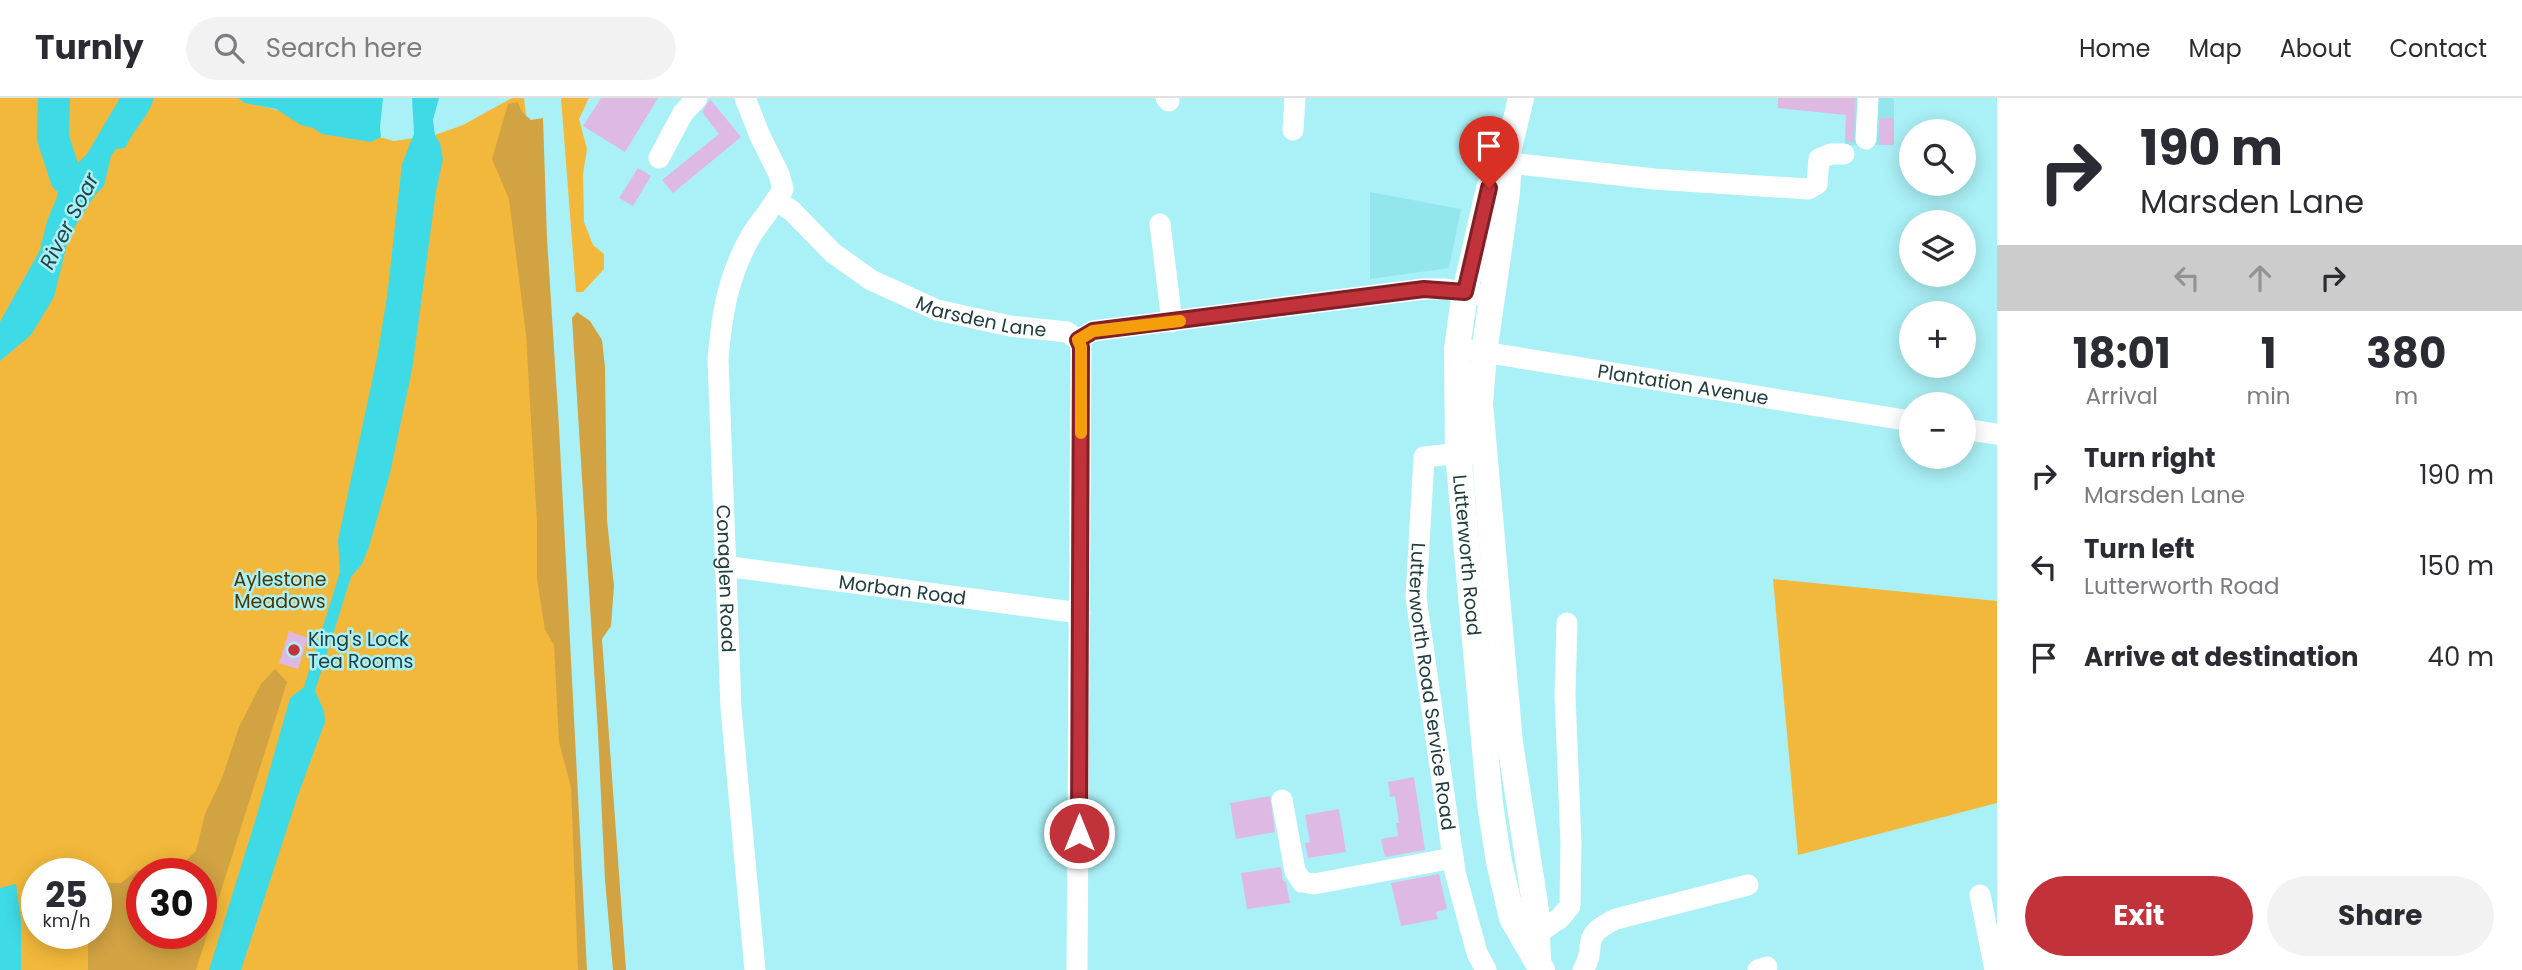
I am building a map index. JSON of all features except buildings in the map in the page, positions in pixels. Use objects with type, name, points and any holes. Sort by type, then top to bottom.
[{"type":"main road","name":"Lutterworth Road","points":[[1471,452],[1480,404],[1492,298],[1489,188],[1509,155],[1521,98]]},
{"type":"main road","name":"Lutterworth Road","points":[[1492,223],[1465,292],[1457,348],[1471,452],[1490,804],[1499,862],[1529,920],[1540,965]]},
{"type":"street","points":[[659,158],[683,113],[697,98]]},
{"type":"street","points":[[745,98],[782,184],[783,189],[776,200]]},
{"type":"street","points":[[1293,131],[1295,98]]},
{"type":"street","points":[[1866,139],[1868,98]]},
{"type":"street","points":[[1509,155],[1654,179],[1808,189],[1817,184],[1819,159],[1831,154],[1844,154]]},
{"type":"street","name":"Marsden Lane","points":[[776,200],[792,211],[833,253],[870,280],[937,310],[1010,326],[1067,332],[1078,340]]},
{"type":"street","name":"Conaglen Road","points":[[755,970],[731,708],[718,359],[723,307],[732,276],[752,234],[776,200]]},
{"type":"street","points":[[1160,224],[1171,322]]},
{"type":"street","points":[[1077,970],[1081,347],[1078,340],[1093,331],[1424,289],[1465,292],[1492,298]]},
{"type":"street","name":"Plantation Avenue","points":[[1457,348],[1899,419]]},
{"type":"street","points":[[1976,431],[1997,435]]},
{"type":"street","name":"Lutterworth Road Service Road","points":[[1471,452],[1424,457],[1416,597],[1453,858],[1477,953],[1486,970]]},
{"type":"street","name":"Morban Road","points":[[724,566],[1080,613]]},
{"type":"street","points":[[1529,920],[1560,918],[1570,906],[1571,844],[1565,695],[1567,623]]},
{"type":"street","points":[[1282,800],[1295,871],[1302,882],[1314,884],[1453,858]]},
{"type":"street","points":[[1583,970],[1588,963],[1590,940],[1603,925],[1616,919],[1748,885]]},
{"type":"street","points":[[1980,895],[1995,970]]},
{"type":"shaded area","points":[[1847,98],[1894,98],[1894,145],[1845,145]]},
{"type":"shaded area","points":[[518,102],[522,112],[531,120],[543,118],[547,238],[587,970],[578,970],[571,787],[559,742],[554,645],[545,630],[537,579],[537,523],[526,334],[509,199],[492,159],[508,104]]},
{"type":"shaded area","points":[[1370,192],[1461,209],[1449,268],[1370,279]]},
{"type":"shaded area","points":[[577,312],[590,321],[602,340],[605,367],[607,520],[614,586],[611,626],[602,639],[626,970],[613,970],[605,880],[572,318]]},
{"type":"shaded area","points":[[275,669],[287,682],[217,904],[217,858],[189,858],[196,851],[205,814],[222,778],[239,727],[261,684]]},
{"type":"shaded area","points":[[126,879],[126,949],[203,949],[196,970],[88,970],[88,949],[112,949],[112,883],[121,883]]},
{"type":"green space","name":"Aylestone Meadows","points":[[0,98],[238,98],[394,141],[435,135],[463,125],[512,98],[524,98],[549,318],[585,970],[0,970]]},
{"type":"green space","points":[[561,98],[589,98],[579,119],[587,149],[583,174],[584,222],[593,245],[604,254],[604,269],[583,292],[576,292]]},
{"type":"green space","points":[[1773,579],[1997,601],[1997,803],[1798,855]]},
{"type":"water","name":"River Soar","points":[[120,98],[154,98],[125,148],[116,149],[111,156],[104,186],[95,195],[69,236],[54,297],[31,335],[0,361],[0,322],[40,250],[47,221],[57,197],[59,184],[53,138],[75,166],[87,154]]},
{"type":"water","points":[[238,98],[383,98],[381,137],[371,142],[322,134],[301,125],[276,109],[245,103]]},
{"type":"water","points":[[412,98],[439,98],[433,120],[443,159],[436,191],[412,370],[390,473],[369,547],[362,564],[351,577],[315,691],[324,711],[325,722],[298,795],[241,970],[209,970],[290,698],[304,687],[340,572],[338,540],[377,358],[387,297],[402,164],[414,134]]},
{"type":"water","points":[[16,884],[21,920],[21,970],[0,970],[0,888]]},
{"type":"waterway","name":"River Soar","points":[[54,98],[53,138],[66,178]]},
{"type":"slow traffic","points":[[1081,433],[1081,347],[1078,340],[1093,331],[1180,321]]},
{"type":"place","name":"King's Lock Tea Rooms","points":[[294,650]]},
{"type":"route","points":[[1079,833],[1081,347],[1078,340],[1093,331],[1424,289],[1465,292],[1489,188]]}]
